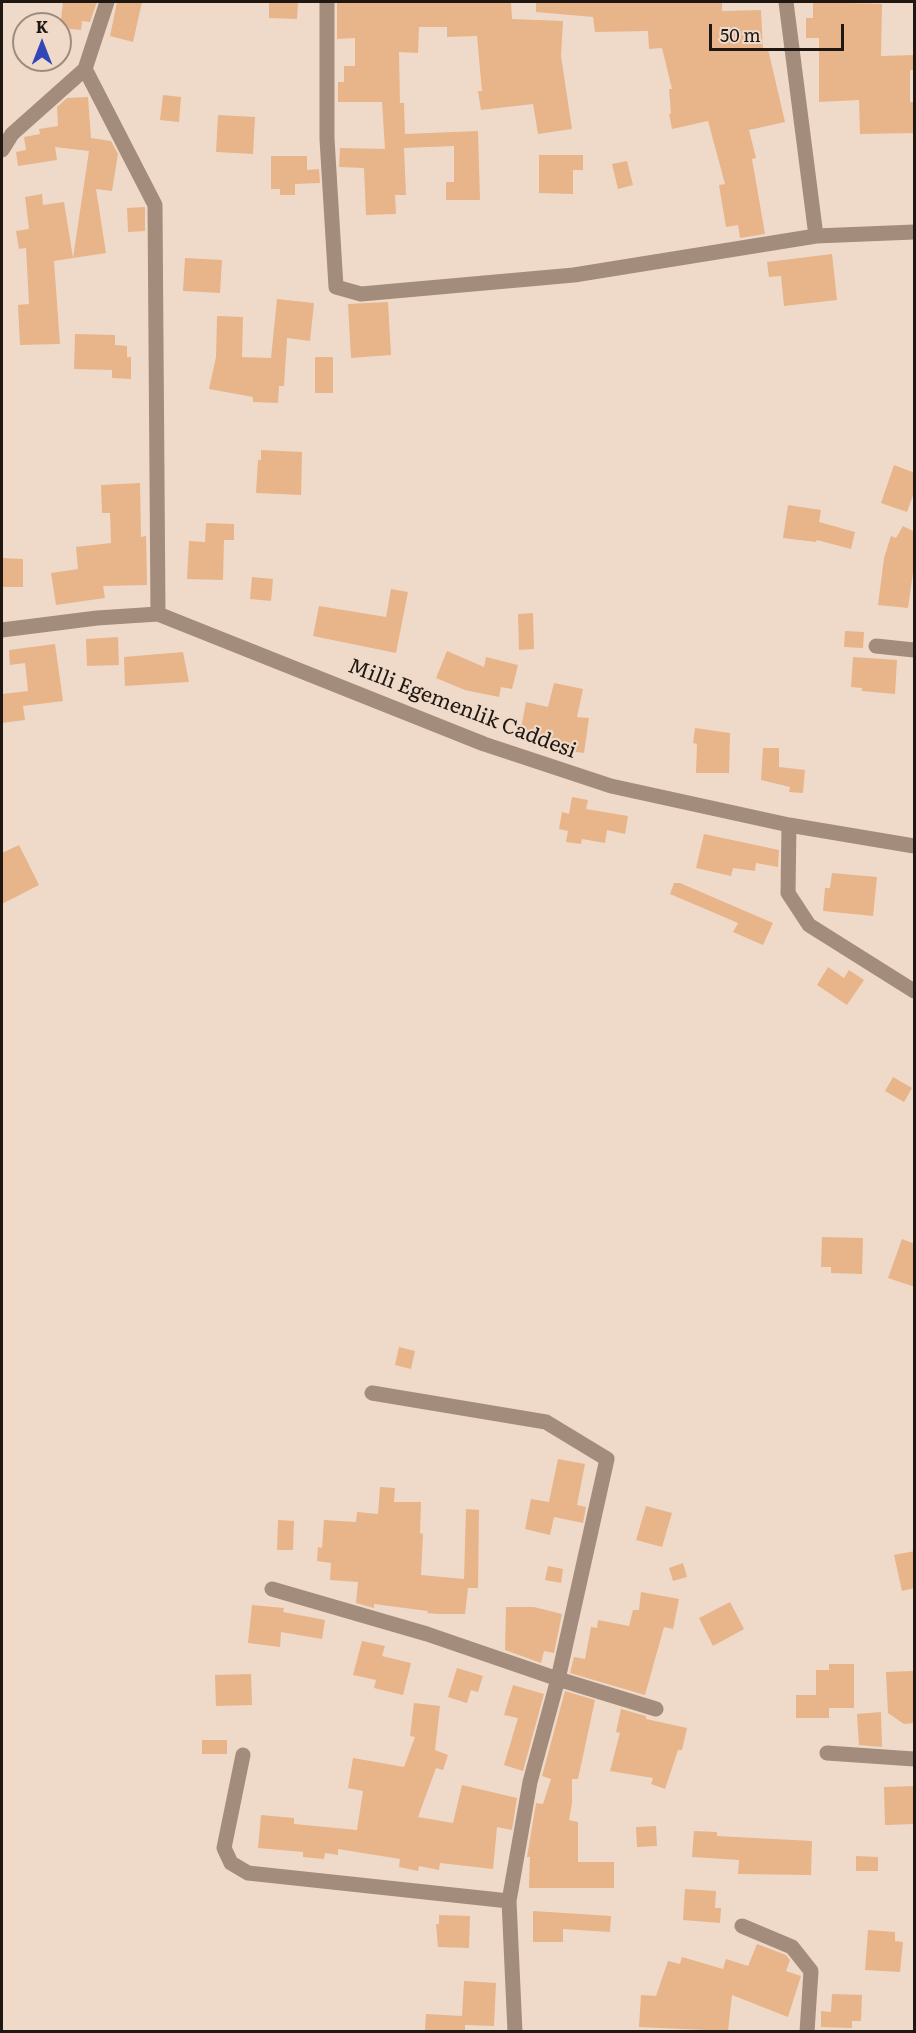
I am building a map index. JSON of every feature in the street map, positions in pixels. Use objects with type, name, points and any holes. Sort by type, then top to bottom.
[{"type":"street","points":[[2,150],[12,134],[86,69],[107,2]]},
{"type":"street","points":[[327,2],[327,139],[336,287],[361,294],[574,275],[816,236],[915,232]]},
{"type":"street","points":[[786,2],[816,236]]},
{"type":"street","points":[[86,69],[155,205],[158,614]]},
{"type":"street","name":"Milli Egemenlik Caddesi","points":[[2,630],[98,618],[158,614],[483,744],[611,786],[789,825],[915,846]]},
{"type":"street","points":[[876,646],[915,650]]},
{"type":"street","points":[[789,825],[788,893],[809,925],[915,991]]},
{"type":"street","points":[[372,1393],[546,1422],[607,1459],[558,1679],[530,1782],[510,1901],[514,2031]]},
{"type":"street","points":[[272,1589],[427,1634],[558,1679],[656,1709]]},
{"type":"street","points":[[826,1753],[915,1759]]},
{"type":"street","points":[[243,1755],[224,1848],[231,1863],[248,1873],[510,1901]]},
{"type":"street","points":[[742,1926],[792,1947],[811,1971],[807,2031]]},
{"type":"building","points":[[63,2],[97,2],[90,22],[82,21],[81,30],[72,29],[72,12],[62,12]]},
{"type":"building","points":[[117,2],[142,2],[133,42],[110,36]]},
{"type":"building","points":[[269,2],[298,2],[297,19],[269,18]]},
{"type":"building","points":[[337,2],[511,2],[512,19],[563,21],[561,56],[572,129],[538,134],[533,104],[481,110],[478,91],[482,91],[477,36],[447,37],[447,27],[419,27],[418,53],[399,52],[400,103],[404,103],[405,134],[478,131],[480,200],[446,200],[446,182],[454,182],[454,146],[404,148],[406,195],[395,195],[396,214],[366,215],[364,168],[339,167],[340,148],[385,149],[382,102],[338,102],[338,82],[344,82],[344,66],[355,66],[355,38],[337,39]]},
{"type":"building","points":[[536,2],[722,2],[722,11],[761,10],[763,51],[768,49],[785,122],[749,130],[756,158],[752,159],[765,234],[740,238],[738,225],[726,227],[719,185],[725,184],[708,121],[672,129],[669,114],[671,113],[669,89],[672,89],[662,48],[649,49],[648,31],[595,32],[593,17],[536,12]]},
{"type":"building","points":[[813,2],[882,4],[881,56],[915,55],[915,70],[910,70],[910,102],[915,102],[915,133],[860,134],[859,100],[819,102],[819,38],[806,38],[806,18],[813,18]]},
{"type":"building","points":[[163,95],[181,97],[179,122],[160,120]]},
{"type":"building","points":[[88,97],[91,138],[111,141],[118,154],[112,191],[96,189],[106,253],[73,258],[89,151],[55,147],[57,160],[18,166],[16,152],[26,150],[24,137],[40,134],[39,129],[58,126],[57,107],[67,98]]},
{"type":"building","points":[[218,115],[255,117],[253,154],[216,152]]},
{"type":"building","points":[[539,155],[583,155],[583,170],[573,170],[573,194],[539,193]]},
{"type":"building","points":[[271,156],[307,156],[307,170],[319,169],[320,183],[295,184],[295,195],[280,195],[280,189],[271,189]]},
{"type":"building","points":[[627,161],[633,185],[618,189],[612,164]]},
{"type":"building","points":[[42,194],[43,205],[64,202],[73,258],[54,261],[60,344],[20,345],[18,305],[29,304],[26,248],[19,249],[16,231],[29,229],[25,197]]},
{"type":"building","points":[[145,207],[145,231],[128,232],[127,208]]},
{"type":"building","points":[[832,254],[837,300],[784,306],[781,276],[769,277],[767,262]]},
{"type":"building","points":[[185,258],[222,260],[220,293],[183,291]]},
{"type":"building","points":[[277,299],[314,303],[310,341],[287,338],[284,386],[279,386],[278,403],[253,402],[253,397],[209,389],[216,357],[217,316],[243,317],[242,357],[271,358]]},
{"type":"building","points":[[388,302],[391,355],[351,358],[348,304]]},
{"type":"building","points":[[75,334],[115,335],[115,345],[127,346],[127,357],[131,357],[131,379],[112,378],[112,370],[74,369]]},
{"type":"building","points":[[315,357],[333,357],[333,393],[315,393]]},
{"type":"building","points":[[261,450],[302,452],[301,495],[256,493],[258,460],[261,460]]},
{"type":"building","points":[[894,465],[915,473],[915,490],[907,512],[881,503]]},
{"type":"building","points":[[140,483],[141,537],[146,536],[147,585],[103,586],[105,598],[56,605],[51,573],[78,569],[76,547],[111,543],[110,513],[102,513],[101,485]]},
{"type":"building","points":[[788,505],[821,510],[819,522],[855,532],[851,549],[817,540],[816,542],[783,538]]},
{"type":"building","points":[[206,523],[234,524],[234,540],[224,540],[223,580],[187,579],[189,541],[205,542]]},
{"type":"building","points":[[903,526],[915,532],[915,559],[908,608],[878,605],[884,558],[891,536],[896,538]]},
{"type":"building","points":[[2,558],[23,559],[23,587],[2,587]]},
{"type":"building","points":[[252,577],[273,579],[271,601],[250,599]]},
{"type":"building","points":[[391,589],[408,592],[396,653],[313,636],[319,606],[386,617]]},
{"type":"building","points":[[533,613],[534,649],[519,650],[518,614]]},
{"type":"building","points":[[845,631],[864,632],[863,648],[844,647]]},
{"type":"building","points":[[118,637],[119,665],[87,666],[86,639]]},
{"type":"building","points":[[55,644],[63,701],[23,706],[25,720],[2,723],[2,694],[28,691],[25,663],[10,665],[9,650]]},
{"type":"building","points":[[447,651],[484,667],[486,657],[518,665],[512,689],[501,687],[499,697],[465,690],[436,678]]},
{"type":"building","points":[[183,652],[189,682],[125,686],[124,657]]},
{"type":"building","points":[[853,657],[897,660],[895,694],[862,691],[862,688],[851,687]]},
{"type":"building","points":[[554,683],[583,689],[577,717],[589,718],[584,753],[555,749],[556,740],[520,733],[526,702],[548,707]]},
{"type":"building","points":[[695,728],[730,733],[729,773],[696,773],[697,744],[693,743]]},
{"type":"building","points":[[763,748],[779,748],[779,767],[805,770],[803,793],[789,792],[790,787],[761,780]]},
{"type":"building","points":[[572,797],[588,800],[586,809],[628,816],[625,834],[607,830],[605,843],[582,839],[581,844],[566,842],[568,831],[559,829],[562,812],[569,814]]},
{"type":"building","points":[[704,834],[779,850],[778,867],[756,863],[755,871],[733,868],[731,876],[696,868]]},
{"type":"building","points":[[19,845],[39,885],[2,904],[2,853]]},
{"type":"building","points":[[832,873],[877,877],[873,916],[823,911],[825,888],[830,888]]},
{"type":"building","points":[[674,883],[680,883],[773,923],[763,945],[733,932],[738,923],[670,894]]},
{"type":"building","points":[[828,967],[844,978],[849,970],[864,980],[847,1005],[817,985]]},
{"type":"building","points":[[893,1077],[912,1088],[904,1102],[885,1091]]},
{"type":"building","points":[[822,1237],[863,1238],[862,1274],[831,1273],[831,1267],[821,1267]]},
{"type":"building","points":[[902,1239],[915,1244],[915,1287],[888,1278]]},
{"type":"building","points":[[399,1347],[415,1351],[411,1369],[395,1365]]},
{"type":"building","points":[[558,1459],[585,1464],[577,1505],[586,1507],[583,1523],[554,1517],[550,1535],[525,1529],[531,1499],[549,1502]]},
{"type":"building","points":[[380,1487],[395,1488],[394,1502],[421,1502],[420,1533],[423,1534],[421,1575],[464,1579],[466,1509],[479,1510],[478,1588],[468,1588],[465,1614],[427,1613],[428,1611],[374,1604],[374,1608],[356,1603],[358,1582],[330,1580],[331,1563],[317,1561],[318,1547],[322,1548],[324,1520],[356,1522],[357,1512],[378,1514]]},
{"type":"building","points":[[646,1506],[672,1513],[662,1547],[636,1540]]},
{"type":"building","points":[[278,1520],[294,1521],[293,1550],[277,1550]]},
{"type":"building","points":[[915,1551],[915,1588],[902,1591],[894,1555]]},
{"type":"building","points":[[683,1563],[687,1577],[673,1581],[669,1568]]},
{"type":"building","points":[[548,1566],[563,1569],[561,1583],[545,1580]]},
{"type":"building","points":[[641,1592],[679,1599],[673,1629],[664,1627],[645,1695],[570,1673],[574,1657],[585,1659],[591,1627],[597,1628],[598,1620],[629,1626],[633,1610],[639,1610]]},
{"type":"building","points":[[730,1602],[744,1629],[713,1646],[699,1618]]},
{"type":"building","points":[[252,1605],[284,1608],[283,1612],[325,1620],[322,1639],[281,1632],[280,1647],[248,1643]]},
{"type":"building","points":[[506,1607],[534,1607],[562,1614],[554,1653],[544,1651],[541,1663],[505,1650]]},
{"type":"building","points":[[362,1641],[385,1646],[382,1656],[411,1663],[403,1695],[374,1688],[376,1680],[353,1675]]},
{"type":"building","points":[[829,1664],[854,1664],[854,1708],[829,1708],[829,1718],[796,1718],[796,1695],[816,1695],[816,1670],[829,1670]]},
{"type":"building","points":[[457,1668],[483,1676],[478,1692],[471,1690],[467,1703],[448,1697]]},
{"type":"building","points":[[914,1671],[915,1723],[904,1724],[888,1713],[886,1672]]},
{"type":"building","points":[[251,1674],[252,1705],[216,1706],[215,1675]]},
{"type":"building","points":[[513,1685],[544,1694],[523,1771],[504,1765],[518,1718],[504,1715]]},
{"type":"building","points":[[565,1691],[595,1700],[578,1779],[572,1779],[569,1820],[578,1822],[578,1862],[614,1862],[614,1888],[529,1888],[530,1857],[527,1857],[536,1803],[543,1804],[551,1779],[542,1776]]},
{"type":"building","points":[[414,1703],[440,1706],[435,1750],[448,1755],[443,1770],[436,1768],[418,1817],[453,1823],[462,1785],[517,1798],[512,1830],[497,1827],[493,1869],[440,1863],[439,1870],[419,1866],[418,1871],[399,1867],[400,1859],[338,1849],[338,1855],[325,1853],[324,1859],[303,1857],[303,1852],[258,1848],[261,1815],[294,1818],[294,1824],[357,1830],[363,1791],[348,1788],[353,1758],[404,1767],[415,1737],[410,1736]]},
{"type":"building","points":[[621,1709],[646,1716],[646,1719],[687,1728],[682,1750],[678,1750],[665,1789],[651,1784],[653,1778],[610,1771],[620,1733],[616,1732]]},
{"type":"building","points":[[881,1712],[882,1747],[859,1745],[857,1714]]},
{"type":"building","points":[[202,1740],[227,1740],[227,1754],[202,1754]]},
{"type":"building","points":[[915,1786],[915,1824],[885,1825],[884,1787]]},
{"type":"building","points":[[656,1826],[657,1846],[637,1847],[636,1827]]},
{"type":"building","points":[[694,1831],[717,1832],[717,1836],[812,1841],[811,1875],[738,1874],[739,1860],[692,1857]]},
{"type":"building","points":[[856,1856],[878,1857],[878,1871],[856,1871]]},
{"type":"building","points":[[685,1889],[716,1891],[715,1908],[721,1908],[720,1923],[683,1920]]},
{"type":"building","points":[[533,1911],[611,1916],[610,1932],[563,1929],[563,1942],[533,1942]]},
{"type":"building","points":[[439,1915],[470,1916],[469,1948],[438,1947],[436,1924],[439,1924]]},
{"type":"building","points":[[868,1930],[895,1932],[895,1941],[903,1942],[900,1972],[865,1970]]},
{"type":"building","points":[[757,1944],[786,1955],[790,1960],[786,1971],[801,1976],[788,2017],[732,1995],[728,2031],[639,2027],[641,1995],[656,1996],[668,1961],[680,1964],[682,1957],[723,1969],[726,1959],[748,1966]]},
{"type":"building","points":[[464,1981],[496,1983],[494,2026],[465,2025],[465,2031],[425,2030],[426,2014],[462,2016]]},
{"type":"building","points":[[832,1994],[862,1995],[861,2021],[852,2021],[852,2028],[821,2027],[821,2011],[831,2012]]}]
